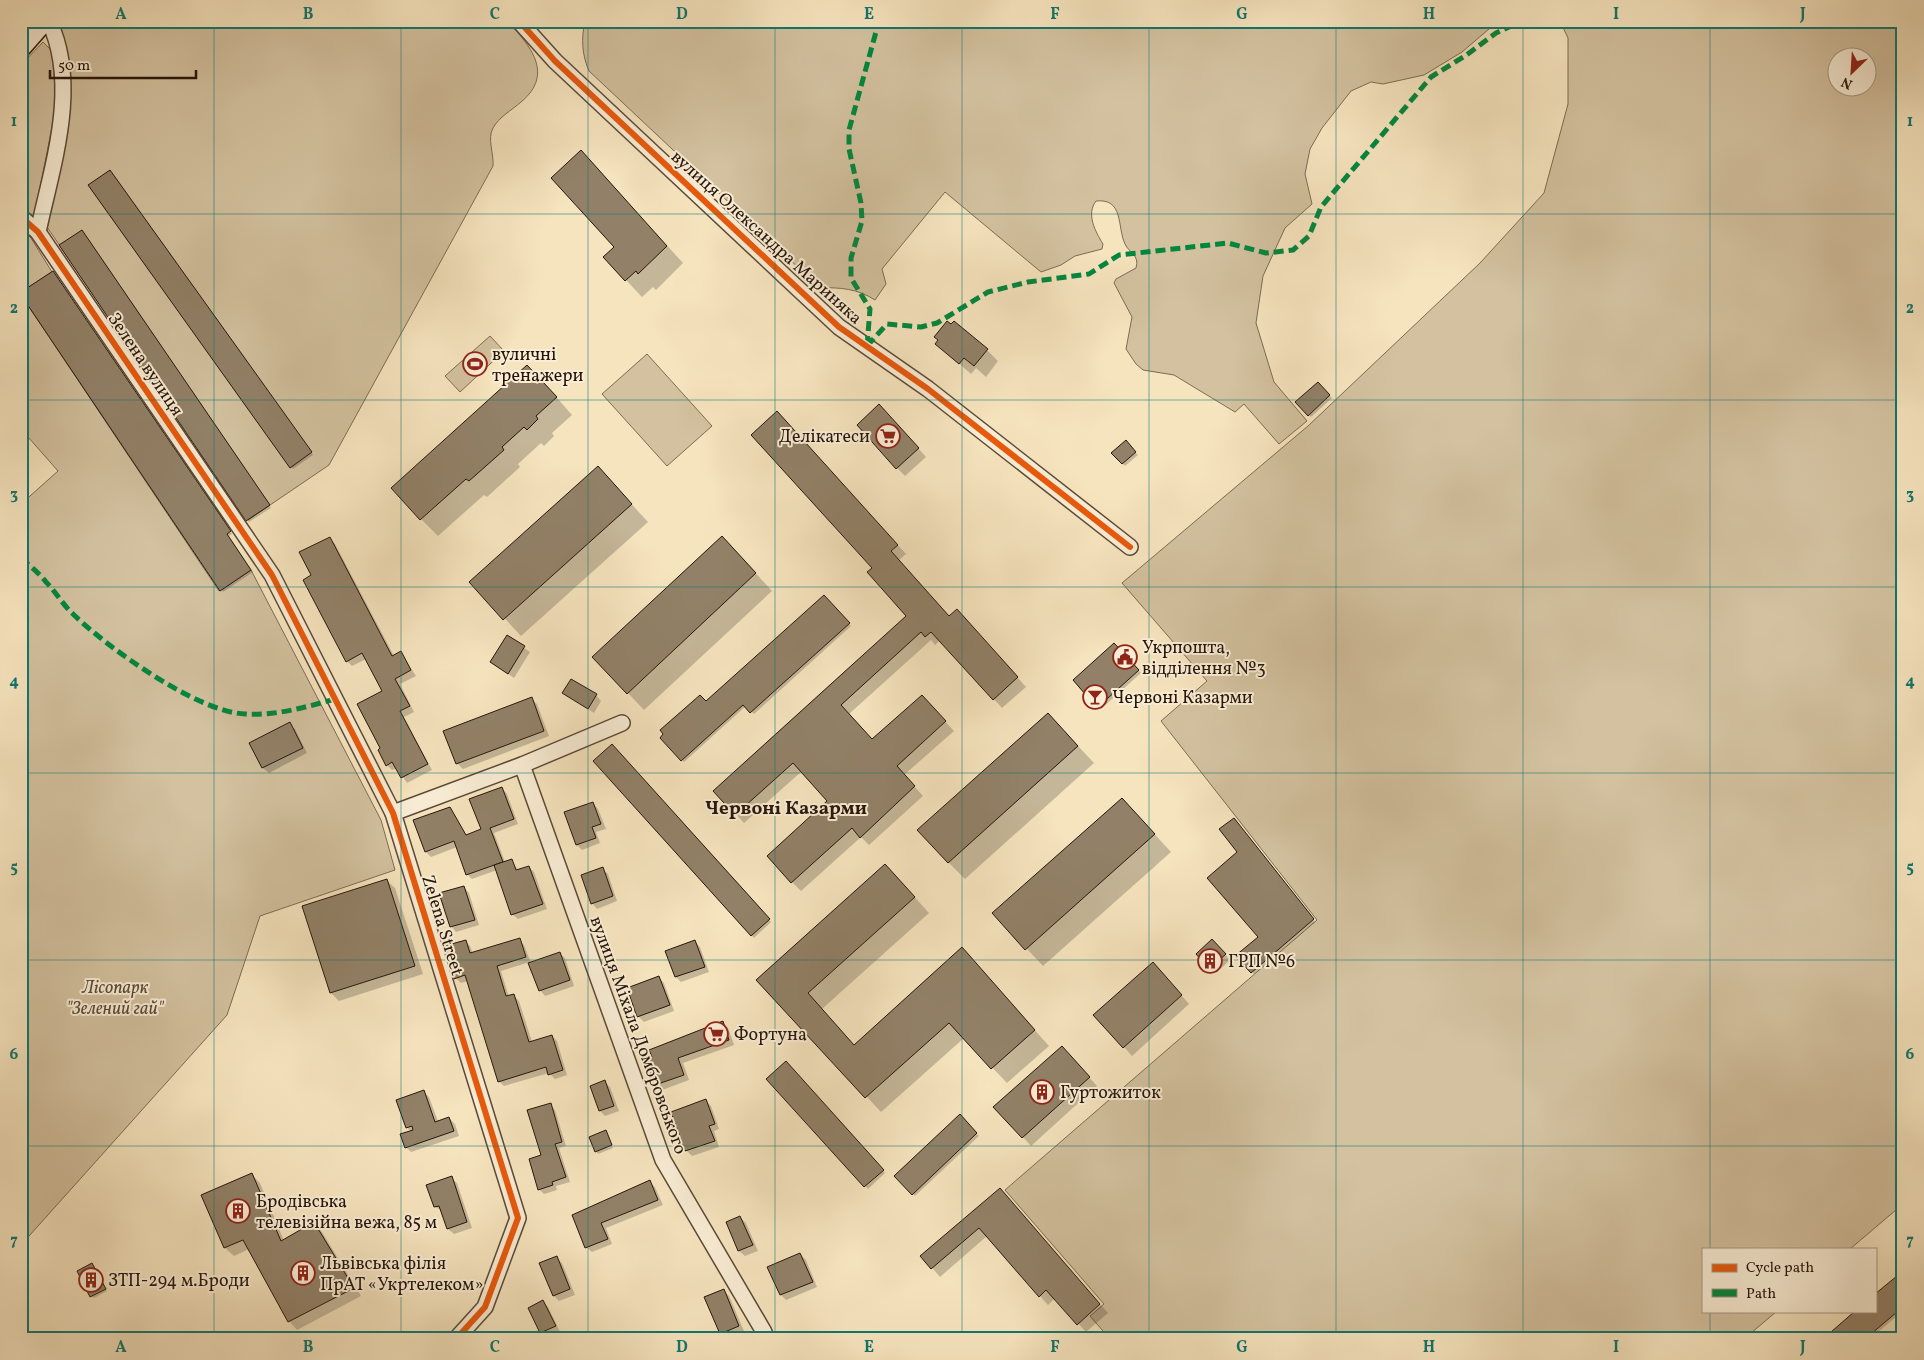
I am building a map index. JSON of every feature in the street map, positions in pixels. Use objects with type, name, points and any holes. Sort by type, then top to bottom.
[{"type":"main road","points":[[21,46],[43,21]]},
{"type":"street","points":[[38,232],[62,108],[60,52],[49,21]]},
{"type":"street","name":"вулиця Олександра Мариняка","points":[[519,21],[555,62],[838,326],[928,389],[1130,547]]},
{"type":"street","points":[[21,217],[38,232]]},
{"type":"street","name":"Zelena Street","points":[[38,232],[272,575],[393,813],[518,1218],[486,1308],[456,1339]]},
{"type":"street","points":[[393,813],[522,764],[622,723]]},
{"type":"street","name":"вулиця Міхала Домбровського","points":[[522,764],[663,1160],[764,1332]]},
{"type":"green space","points":[[59,21],[507,21],[524,40],[535,60],[538,70],[536,81],[531,91],[521,102],[502,117],[491,132],[493,166],[329,465],[248,520],[47,227],[63,151],[70,97],[69,70],[65,46],[57,23]]},
{"type":"green space","points":[[585,21],[1487,21],[1489,29],[1462,52],[1424,75],[1383,84],[1371,82],[1351,91],[1322,128],[1310,149],[1305,174],[1312,204],[1285,228],[1263,276],[1256,323],[1274,382],[1307,421],[1279,444],[1244,404],[1235,412],[1174,375],[1143,370],[1136,364],[1126,349],[1132,317],[1114,283],[1116,279],[1136,268],[1137,260],[1125,244],[1118,215],[1111,204],[1105,201],[1096,201],[1092,211],[1095,228],[1103,244],[1102,249],[1075,256],[1061,265],[1041,272],[945,192],[882,269],[886,284],[875,300],[862,293],[849,290],[820,288],[589,71],[583,47]]},
{"type":"green space","points":[[1560,21],[1903,21],[1903,1204],[1851,1248],[1702,1248],[1702,1312],[1776,1312],[1744,1339],[1110,1339],[1090,1316],[1104,1304],[1005,1190],[1317,920],[1161,721],[1207,681],[1122,583],[1308,426],[1480,263],[1544,193],[1568,104],[1568,38]]},
{"type":"green space","points":[[43,42],[50,49],[53,56],[56,107],[34,218],[21,208],[21,65]]},
{"type":"green space","points":[[21,228],[31,238],[52,272],[21,292]]},
{"type":"green space","name":"Лісопарк \"Зелений гай\"","points":[[21,295],[219,591],[251,570],[381,820],[395,870],[260,916],[227,1015],[21,1245],[21,504],[58,471],[21,429]]},
{"type":"green space","name":"вуличні тренажери","points":[[490,336],[504,351],[460,392],[445,376]]},
{"type":"green space","points":[[647,354],[712,426],[667,466],[602,394]]},
{"type":"building","points":[[581,150],[667,246],[638,274],[636,271],[625,281],[603,257],[614,247],[551,178]]},
{"type":"building","points":[[110,170],[312,452],[290,468],[88,185]]},
{"type":"building","points":[[82,230],[270,505],[246,521],[59,245]]},
{"type":"building","points":[[53,271],[231,531],[227,534],[251,570],[220,591],[21,295],[21,292]]},
{"type":"building","points":[[947,321],[951,324],[954,321],[988,349],[974,366],[964,358],[959,364],[935,344],[938,340],[934,337]]},
{"type":"building","points":[[527,365],[557,397],[536,416],[538,419],[527,430],[524,427],[502,447],[504,450],[469,481],[466,479],[420,520],[391,488]]},
{"type":"building","points":[[1318,382],[1330,395],[1308,416],[1295,402]]},
{"type":"building","name":"Делікатеси","points":[[879,404],[919,448],[896,469],[857,425]]},
{"type":"building","points":[[777,411],[898,545],[891,551],[949,616],[957,609],[1018,677],[993,700],[931,632],[925,637],[921,632],[841,705],[872,739],[922,695],[946,721],[897,766],[915,786],[860,838],[852,828],[791,883],[767,856],[827,801],[793,763],[735,815],[713,791],[906,616],[867,572],[872,568],[751,435]]},
{"type":"building","points":[[1126,440],[1136,452],[1122,464],[1111,453]]},
{"type":"building","points":[[598,466],[632,504],[503,620],[469,582]]},
{"type":"building","points":[[722,536],[756,573],[627,694],[592,657]]},
{"type":"building","points":[[330,537],[392,656],[401,651],[411,670],[395,679],[410,706],[400,711],[428,764],[401,778],[392,762],[386,766],[378,750],[380,748],[357,704],[382,691],[362,653],[346,662],[303,580],[311,575],[299,552]]},
{"type":"building","points":[[824,595],[850,623],[750,713],[743,705],[681,761],[660,738],[663,734],[660,730],[700,695],[706,701]]},
{"type":"building","points":[[507,635],[525,646],[508,674],[490,662]]},
{"type":"building","points":[[1114,643],[1139,670],[1097,708],[1073,680]]},
{"type":"building","points":[[571,679],[597,694],[588,709],[562,693]]},
{"type":"building","points":[[532,697],[544,731],[456,764],[443,731]]},
{"type":"building","points":[[1048,713],[1078,746],[948,863],[917,830]]},
{"type":"building","points":[[290,722],[303,748],[262,768],[249,743]]},
{"type":"building","points":[[612,744],[770,919],[751,936],[593,761]]},
{"type":"building","points":[[502,787],[514,819],[490,828],[503,862],[466,875],[454,841],[425,852],[413,820],[450,807],[466,835],[481,829],[469,799]]},
{"type":"building","points":[[1122,798],[1155,834],[1025,950],[992,913]]},
{"type":"building","points":[[593,802],[601,824],[592,827],[596,838],[576,845],[564,812]]},
{"type":"building","points":[[1234,818],[1314,919],[1251,973],[1235,956],[1258,937],[1207,878],[1237,852],[1219,829]]},
{"type":"building","points":[[512,859],[516,870],[529,866],[543,904],[511,915],[494,865]]},
{"type":"building","points":[[885,864],[915,897],[808,993],[854,1045],[962,947],[1035,1030],[991,1069],[949,1023],[865,1098],[756,980]]},
{"type":"building","points":[[603,867],[613,896],[591,904],[581,875]]},
{"type":"building","points":[[387,879],[415,966],[330,993],[302,906]]},
{"type":"building","points":[[464,886],[475,920],[450,927],[439,893]]},
{"type":"building","points":[[520,938],[526,957],[497,966],[506,996],[514,994],[529,1042],[552,1035],[563,1070],[548,1075],[546,1067],[498,1082],[465,975],[454,979],[444,946],[466,940],[470,953]]},
{"type":"building","name":"ГРП №6","points":[[1212,939],[1226,954],[1209,969],[1196,954]]},
{"type":"building","points":[[695,940],[705,967],[675,977],[665,951]]},
{"type":"building","points":[[560,952],[570,980],[539,991],[528,963]]},
{"type":"building","name":"Гуртожиток","points":[[1153,962],[1182,995],[1123,1048],[1093,1015]]},
{"type":"building","points":[[659,976],[670,1005],[637,1017],[627,988]]},
{"type":"building","points":[[723,1021],[729,1040],[678,1058],[684,1075],[655,1085],[646,1059],[652,1057],[649,1050]]},
{"type":"building","name":"Гуртожиток","points":[[1062,1046],[1090,1077],[1022,1138],[993,1107]]},
{"type":"building","points":[[786,1061],[884,1170],[864,1187],[766,1079]]},
{"type":"building","points":[[605,1080],[614,1106],[599,1111],[590,1086]]},
{"type":"building","points":[[424,1090],[435,1122],[449,1117],[454,1131],[405,1148],[400,1134],[413,1130],[412,1126],[406,1128],[396,1100]]},
{"type":"building","points":[[706,1099],[715,1124],[709,1126],[715,1141],[685,1151],[671,1112]]},
{"type":"building","points":[[551,1103],[562,1142],[555,1144],[566,1177],[552,1182],[553,1185],[538,1190],[529,1159],[541,1155],[527,1110]]},
{"type":"building","points":[[960,1114],[977,1133],[912,1195],[894,1176]]},
{"type":"building","points":[[606,1130],[612,1145],[595,1152],[589,1137]]},
{"type":"building","points":[[252,1173],[281,1241],[314,1222],[354,1288],[288,1322],[243,1240],[224,1248],[201,1195]]},
{"type":"building","points":[[452,1176],[467,1222],[447,1229],[439,1206],[434,1207],[426,1185]]},
{"type":"building","points":[[650,1180],[658,1200],[601,1223],[608,1239],[585,1248],[572,1215]]},
{"type":"building","points":[[1000,1188],[1100,1304],[1077,1325],[1046,1290],[1039,1297],[979,1228],[931,1269],[920,1256]]},
{"type":"building","points":[[740,1216],[753,1245],[738,1251],[726,1222]]},
{"type":"building","points":[[800,1253],[813,1282],[780,1295],[767,1267]]},
{"type":"building","points":[[557,1256],[570,1289],[553,1296],[539,1263]]},
{"type":"building","name":"ЗТП-294 м.Броди","points":[[92,1263],[106,1289],[90,1297],[77,1271]]},
{"type":"building","points":[[1903,1271],[1903,1307],[1865,1339],[1823,1339],[1854,1312],[1876,1312],[1876,1293]]},
{"type":"building","points":[[724,1289],[739,1326],[720,1334],[704,1297]]},
{"type":"building","points":[[543,1300],[556,1326],[540,1333],[528,1308]]},
{"type":"marked path","points":[[867,346],[870,309],[851,278],[851,258],[862,221],[861,203],[849,149],[849,130],[879,21]]},
{"type":"marked path","points":[[867,346],[887,324],[921,327],[937,323],[988,292],[1028,282],[1089,274],[1119,255],[1228,243],[1266,253],[1293,250],[1309,236],[1321,207],[1431,77],[1465,56],[1496,33],[1522,21]]},
{"type":"marked path","points":[[21,558],[53,590],[69,610],[108,644],[154,676],[203,702],[225,711],[245,714],[268,714],[335,699]]},
{"type":"cycle path","points":[[519,21],[555,61],[839,327],[928,389],[1130,547]]},
{"type":"cycle path","name":"Зелена вулиця","points":[[21,217],[38,232],[272,575],[393,813],[518,1218],[485,1307],[456,1339]]},
{"type":"place","name":"вуличні тренажери","points":[[475,364]]},
{"type":"place","name":"Делікатеси","points":[[888,436]]},
{"type":"place","name":"Укрпошта, відділення №3","points":[[1125,657]]},
{"type":"place","name":"Червоні Казарми","points":[[1095,697]]},
{"type":"place","name":"ГРП №6","points":[[1210,961]]},
{"type":"place","name":"Фортуна","points":[[716,1034]]},
{"type":"place","name":"Гуртожиток","points":[[1042,1092]]},
{"type":"place","name":"Бродівська телевізійна вежа, 85 м","points":[[238,1211]]},
{"type":"place","name":"Львівська філія ПрАТ «Укртелеком»","points":[[303,1273]]},
{"type":"place","name":"ЗТП-294 м.Броди","points":[[91,1280]]},
{"type":"district","name":"Червоні Казарми","points":[[786,807]]}]
